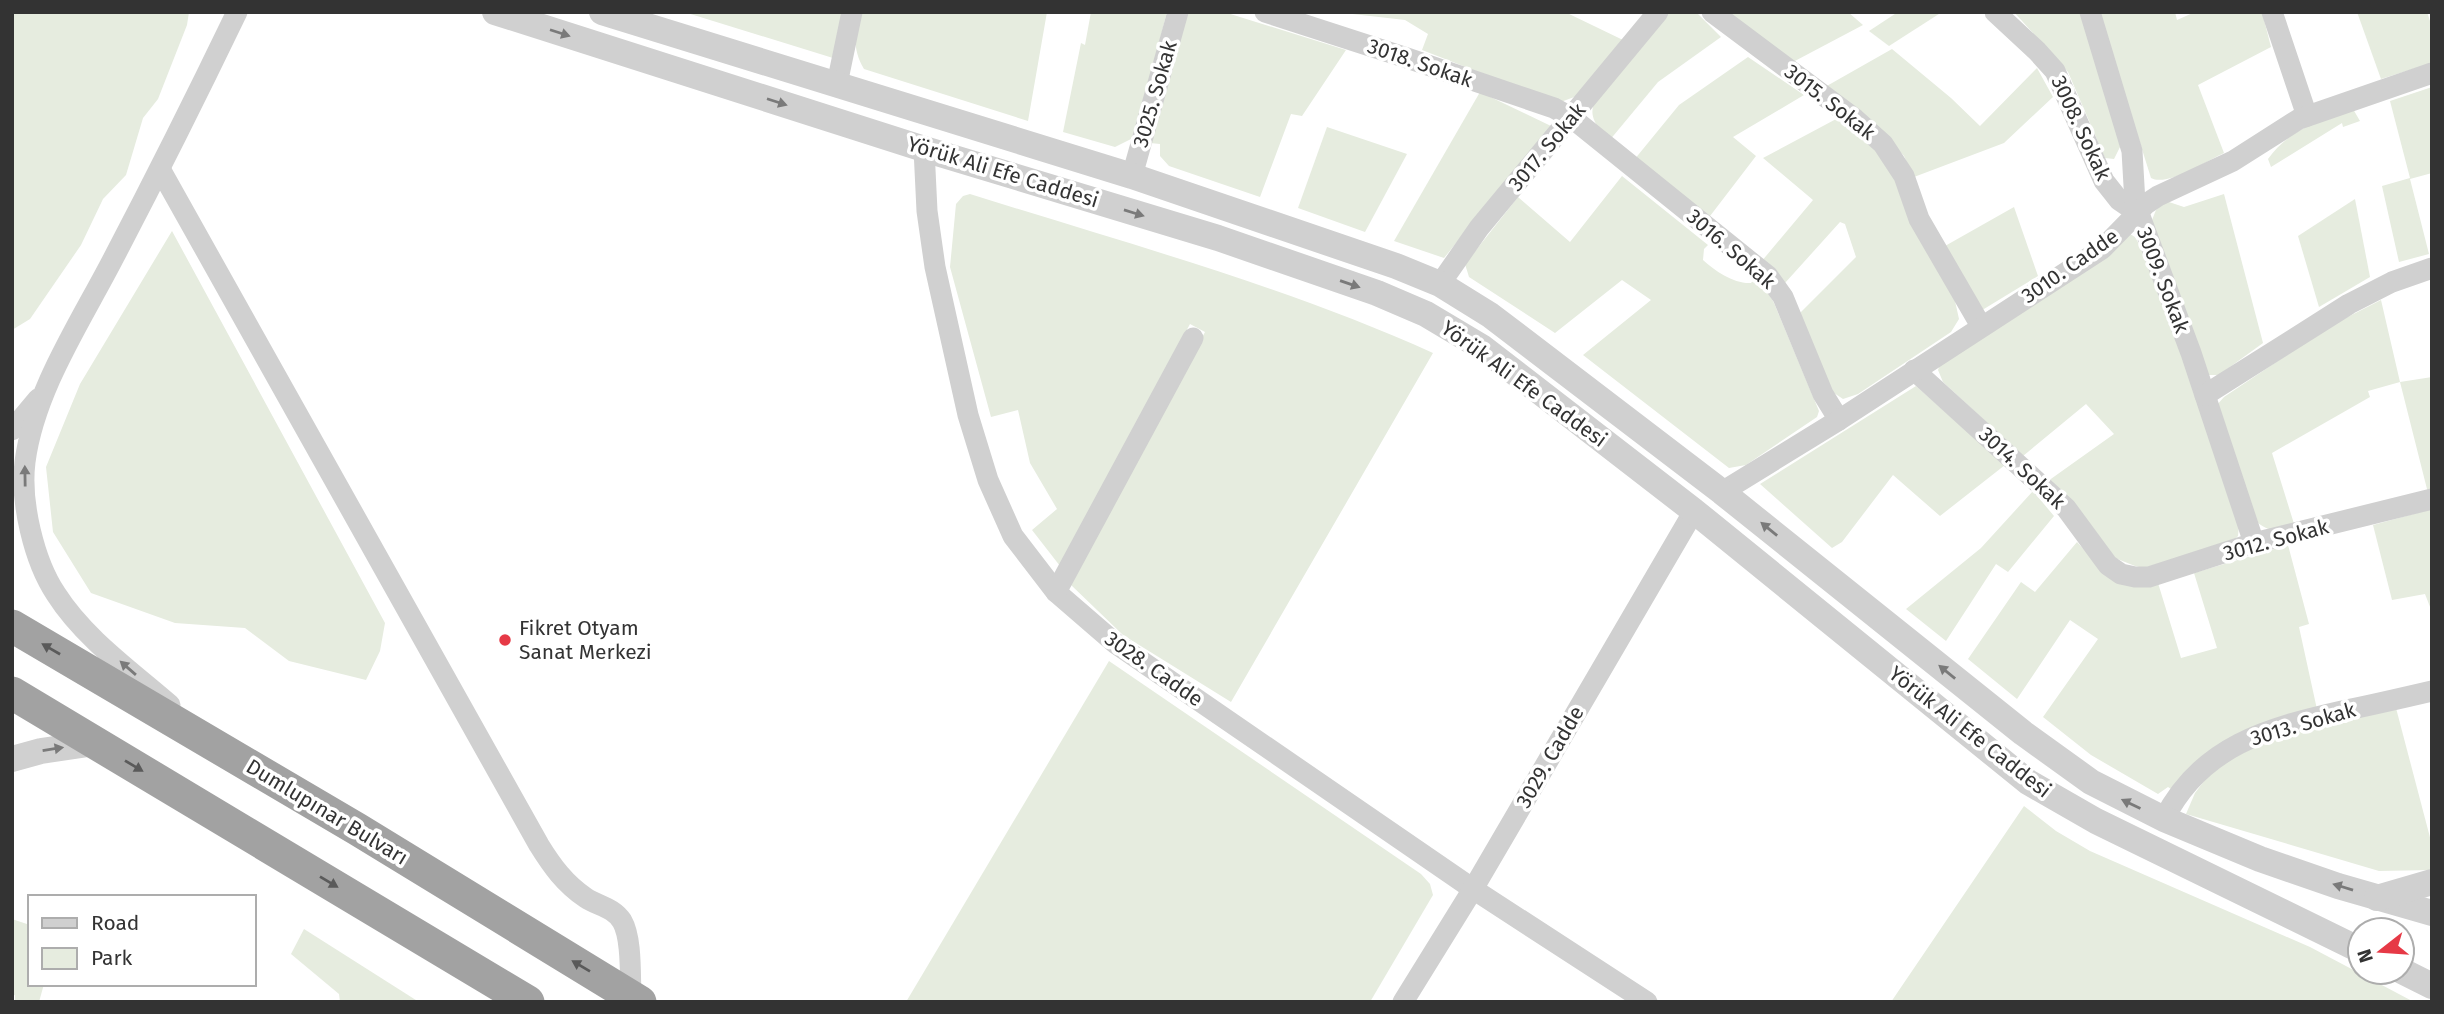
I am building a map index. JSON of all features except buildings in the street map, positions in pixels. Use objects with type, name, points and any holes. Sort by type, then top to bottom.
[{"type":"highway","name":"Dumlupınar Bulvarı","points":[[12,626],[358,829],[635,999]]},
{"type":"highway","points":[[12,693],[528,1002]]},
{"type":"street","points":[[216,746],[99,643],[55,594],[42,566],[28,520],[24,472],[27,448],[46,389],[160,169],[237,12]]},
{"type":"street","name":"Yörük Ali Efe Caddesi","points":[[495,12],[924,149],[1218,238],[1377,293],[1426,314],[1483,348],[1694,511],[2028,782],[2096,821],[2346,943]]},
{"type":"street","name":"Yörük Ali Efe Caddesi","points":[[601,12],[1132,176],[1396,266],[1440,284],[1490,315],[1722,492],[2056,758],[2113,795],[2260,859],[2377,898],[2432,913]]},
{"type":"street","points":[[837,84],[852,12]]},
{"type":"street","name":"3025. Sokak","points":[[1132,176],[1178,12]]},
{"type":"street","name":"3018. Sokak","points":[[1265,12],[1555,108],[1572,118]]},
{"type":"street","name":"3017. Sokak","points":[[1440,284],[1479,228],[1658,12]]},
{"type":"street","name":"3015. Sokak","points":[[1712,12],[1855,119],[1883,144],[1904,176],[1919,219],[1981,326]]},
{"type":"street","name":"3008. Sokak","points":[[1995,12],[2055,71],[2104,181],[2119,200],[2138,213]]},
{"type":"street","name":"3009. Sokak","points":[[2090,12],[2132,151],[2138,213],[2168,290],[2254,543]]},
{"type":"street","points":[[2272,12],[2306,116]]},
{"type":"street","name":"3010. Cadde","points":[[1722,492],[1839,420],[2102,249],[2152,200],[2164,192],[2233,161],[2306,116],[2432,73]]},
{"type":"street","name":"3016. Sokak","points":[[1572,118],[1768,276],[1783,297],[1822,394],[1839,420]]},
{"type":"street","name":"3028. Cadde","points":[[924,149],[930,239],[968,415],[988,480],[1013,536],[1056,592],[1115,643],[1473,889],[1647,1002]]},
{"type":"street","points":[[160,169],[539,845],[555,870],[572,888],[612,910],[622,921],[627,936],[635,999]]},
{"type":"street","points":[[2204,395],[2349,304],[2392,282],[2432,268]]},
{"type":"street","points":[[1426,314],[1440,284]]},
{"type":"street","points":[[1056,592],[1193,338]]},
{"type":"street","name":"3014. Sokak","points":[[1914,370],[2066,508],[2108,565],[2121,575]]},
{"type":"street","points":[[12,430],[46,389]]},
{"type":"street","name":"3012. Sokak","points":[[2121,575],[2149,577],[2254,543],[2432,499]]},
{"type":"street","name":"3029. Cadde","points":[[1403,1002],[1473,889],[1694,511]]},
{"type":"street","name":"3013. Sokak","points":[[2164,819],[2180,791],[2192,778],[2214,758],[2240,742],[2300,721],[2432,691]]},
{"type":"street","points":[[12,759],[41,751],[95,743]]},
{"type":"street","points":[[2377,898],[2432,882]]},
{"type":"street","points":[[2416,978],[2432,986]]},
{"type":"green space","points":[[12,12],[189,12],[187,25],[158,99],[143,118],[126,175],[103,199],[81,245],[30,319],[12,330]]},
{"type":"green space","points":[[684,12],[846,12],[833,58]]},
{"type":"green space","points":[[859,12],[1047,12],[1028,121],[864,69],[856,48]]},
{"type":"green space","points":[[1091,12],[1167,12],[1139,120],[1131,139],[1115,147],[1063,132],[1081,43],[1085,45]]},
{"type":"green space","points":[[1185,12],[1224,12],[1346,50],[1302,116],[1291,114],[1260,197],[1169,166],[1160,156],[1160,144],[1150,143]]},
{"type":"green space","points":[[1335,12],[1565,12],[1623,40],[1577,96],[1558,103],[1422,50],[1428,34],[1405,20]]},
{"type":"green space","points":[[1668,12],[1696,12],[1721,37],[1658,82],[1609,141],[1594,119],[1594,104]]},
{"type":"green space","points":[[1722,12],[1848,12],[1863,25],[1793,62]]},
{"type":"green space","points":[[1898,12],[1942,12],[1889,46],[1869,31]]},
{"type":"green space","points":[[2014,12],[2081,12],[2121,145],[2114,159],[2105,158],[2068,72]]},
{"type":"green space","points":[[2099,12],[2175,12],[2177,20],[2195,12],[2262,12],[2271,47],[2198,85],[2224,153],[2177,176],[2158,180],[2151,178]]},
{"type":"green space","points":[[2357,12],[2427,12],[2432,27],[2432,63],[2381,79]]},
{"type":"green space","points":[[1892,49],[1980,126],[2037,68],[2053,97],[2004,143],[1914,177],[1904,156],[1881,131],[1825,87]]},
{"type":"green space","points":[[1748,57],[1804,95],[1733,137],[1756,156],[1707,220],[1634,160],[1679,105]]},
{"type":"green space","points":[[2432,87],[2432,173],[2410,179],[2429,254],[2399,262],[2382,186],[2410,178],[2390,101]]},
{"type":"green space","points":[[1480,92],[1551,126],[1444,258],[1394,241]]},
{"type":"green space","points":[[2353,109],[2360,121],[2343,127],[2342,123],[2271,167],[2268,159],[2286,140],[2317,122]]},
{"type":"green space","points":[[1838,118],[1876,150],[1896,181],[1917,233],[1955,301],[1959,319],[1951,332],[1858,394],[1843,399],[1831,391],[1800,313],[1856,257],[1845,224],[1840,222],[1785,283],[1761,262],[1813,200],[1763,158]]},
{"type":"green space","points":[[1327,127],[1407,154],[1365,232],[1298,208]]},
{"type":"green space","points":[[1622,176],[1708,245],[1704,249],[1703,260],[1725,276],[1738,281],[1751,283],[1755,278],[1765,287],[1774,303],[1819,411],[1817,417],[1746,465],[1729,468],[1583,355],[1651,300],[1622,280],[1555,333],[1469,277],[1465,264],[1518,197],[1570,242]]},
{"type":"green space","points":[[970,194],[1262,286],[1433,353],[1231,702],[1123,635],[1071,585],[1205,332],[1190,324],[1060,566],[1032,530],[1057,509],[1030,463],[1018,410],[991,417],[950,267],[956,204],[963,196]]},
{"type":"green space","points":[[2224,194],[2263,343],[2219,375],[2207,375],[2152,220],[2156,210],[2166,201],[2184,207]]},
{"type":"green space","points":[[2355,199],[2370,277],[2319,307],[2298,236]]},
{"type":"green space","points":[[2014,207],[2038,276],[1979,312],[1945,246]]},
{"type":"green space","points":[[172,231],[385,623],[380,651],[366,680],[289,661],[245,628],[175,623],[91,593],[53,532],[46,467],[80,384]]},
{"type":"green space","points":[[2130,234],[2142,249],[2166,310],[2239,525],[2238,536],[2233,541],[2148,569],[2115,558],[2048,481],[2114,434],[2086,404],[2023,456],[1943,382],[1938,370],[1940,364]]},
{"type":"green space","points":[[2381,300],[2400,382],[2368,391],[2370,397],[2272,453],[2295,527],[2275,530],[2263,526],[2258,523],[2216,406],[2224,397],[2332,325]]},
{"type":"green space","points":[[2432,377],[2432,492],[2428,493],[2400,382]]},
{"type":"green space","points":[[1916,386],[2005,465],[1940,516],[1893,475],[1842,542],[1832,548],[1760,484]]},
{"type":"green space","points":[[2033,491],[2054,516],[2008,572],[1996,564],[1946,641],[1906,609],[1981,548]]},
{"type":"green space","points":[[2432,509],[2432,612],[2425,594],[2392,600],[2373,525]]},
{"type":"green space","points":[[2077,542],[2109,577],[2158,583],[2181,658],[2217,648],[2194,573],[2288,545],[2309,624],[2299,627],[2318,714],[2277,726],[2174,791],[2168,787],[2158,794],[2091,755],[2043,717],[2098,639],[2070,620],[2017,699],[1968,659],[2021,582],[2035,592]]},
{"type":"green space","points":[[1109,661],[1421,874],[1430,884],[1433,895],[1370,1002],[906,1002]]},
{"type":"green space","points":[[2396,708],[2432,845],[2432,870],[2379,871],[2186,814],[2195,793],[2225,759],[2275,736]]},
{"type":"green space","points":[[2024,806],[2056,831],[2090,851],[2310,947],[2346,966],[2346,986],[2384,986],[2414,1002],[1891,1002]]},
{"type":"green space","points":[[12,919],[28,924],[28,986],[43,986],[39,1002],[15,1002],[15,995],[12,996]]},
{"type":"green space","points":[[304,929],[419,1002],[340,1002],[339,994],[291,954]]},
{"type":"place","name":"Fikret Otyam Sanat Merkezi","points":[[505,640]]}]
